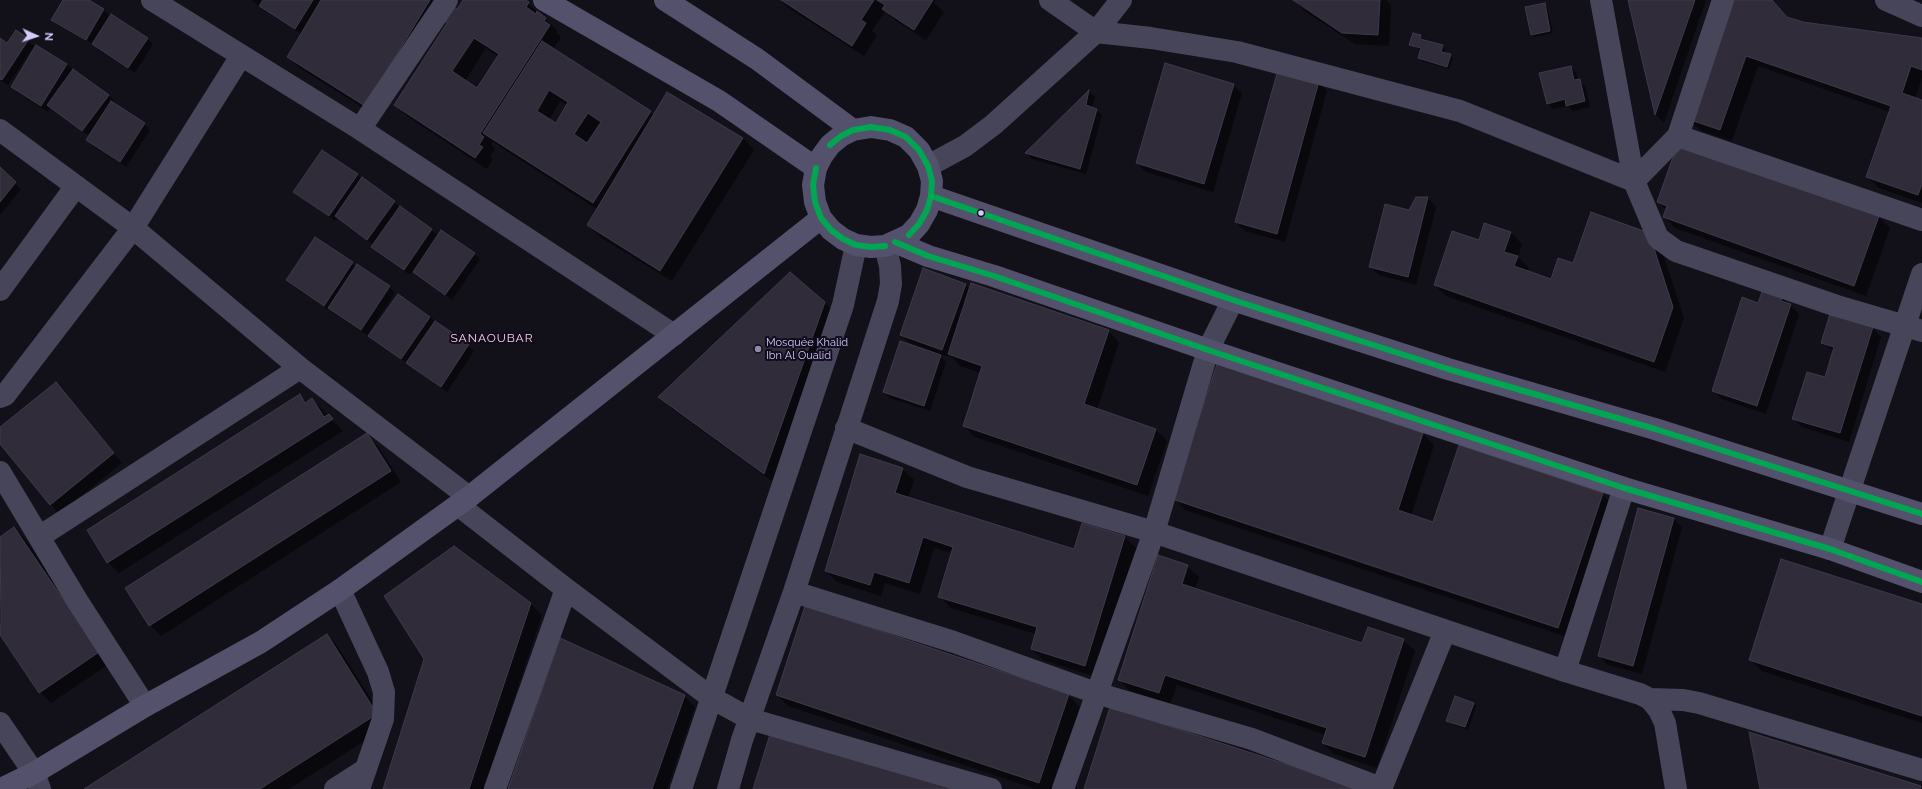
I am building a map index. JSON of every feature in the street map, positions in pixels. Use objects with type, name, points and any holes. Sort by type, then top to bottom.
[{"type":"main road","points":[[544,0],[719,101],[816,168]]},
{"type":"main road","points":[[666,0],[757,59],[853,130]]},
{"type":"main road","points":[[871,127],[890,130],[906,137],[920,150],[928,166],[932,181],[931,196],[927,210],[919,224],[908,235],[890,244],[871,247],[856,245],[842,239],[831,230],[821,218],[815,202],[813,191],[816,168],[822,156],[830,145],[840,136],[853,130],[871,127]]},
{"type":"main road","points":[[931,196],[1233,300],[1441,367],[1654,428],[1922,514]]},
{"type":"main road","points":[[1,789],[37,781],[145,706],[261,642],[340,590],[464,501],[821,218]]},
{"type":"main road","points":[[890,244],[994,276],[1208,350],[1624,488],[1830,549],[1922,582]]},
{"type":"street","points":[[152,0],[240,56],[360,129],[674,334]]},
{"type":"street","points":[[360,129],[447,0]]},
{"type":"street","points":[[1050,0],[1096,32],[1151,38],[1237,52],[1460,111],[1634,182]]},
{"type":"street","points":[[928,166],[965,146],[993,125],[1096,32],[1121,0]]},
{"type":"street","points":[[1601,0],[1634,182],[1658,238],[1676,251],[1837,306],[1914,328]]},
{"type":"street","points":[[1634,182],[1678,136],[1723,0]]},
{"type":"street","points":[[1886,0],[1922,16]]},
{"type":"street","points":[[0,397],[5,395],[134,228],[240,56]]},
{"type":"street","points":[[0,130],[134,228],[300,368],[464,501],[566,590],[712,698],[750,719],[991,789]]},
{"type":"street","points":[[1678,136],[1922,220]]},
{"type":"street","points":[[0,290],[76,186]]},
{"type":"street","points":[[728,789],[750,719],[794,592],[888,301],[891,284],[890,244]]},
{"type":"street","points":[[681,789],[843,305],[856,245]]},
{"type":"street","points":[[1830,549],[1850,490],[1914,328],[1922,274]]},
{"type":"street","points":[[1063,789],[1154,532],[1208,350],[1233,300]]},
{"type":"street","points":[[39,537],[300,368]]},
{"type":"street","points":[[846,428],[967,477],[1154,532],[1565,671],[1625,688],[1650,699],[1683,700],[1699,703],[1922,770]]},
{"type":"street","points":[[0,472],[145,706]]},
{"type":"street","points":[[1565,671],[1624,488]]},
{"type":"street","points":[[340,590],[378,672],[384,692],[383,719],[359,789]]},
{"type":"street","points":[[495,789],[566,590]]},
{"type":"street","points":[[794,592],[954,642],[1096,693],[1252,739],[1381,788],[1445,631]]},
{"type":"street","points":[[1650,699],[1659,710],[1665,723],[1676,789]]},
{"type":"street","points":[[0,723],[37,781]]},
{"type":"street","points":[[335,789],[366,769]]},
{"type":"building","points":[[63,0],[89,0],[104,9],[86,40],[51,20]]},
{"type":"building","points":[[263,0],[313,0],[295,29],[259,6]]},
{"type":"building","points":[[321,0],[430,0],[365,106],[287,57]]},
{"type":"building","points":[[463,0],[526,0],[529,2],[526,7],[536,14],[537,11],[546,18],[544,21],[550,25],[480,134],[484,137],[479,145],[483,147],[475,158],[394,105],[447,23],[443,20],[452,6],[457,9]],"holes":[[[474,38],[499,54],[477,88],[452,71]]]},
{"type":"building","points":[[781,0],[874,0],[861,20],[866,23],[852,46]]},
{"type":"building","points":[[877,0],[933,0],[914,30],[882,9],[885,5]]},
{"type":"building","points":[[1293,0],[1380,0],[1378,35],[1342,33]]},
{"type":"building","points":[[1628,0],[1695,0],[1655,115]]},
{"type":"building","points":[[1729,0],[1772,0],[1787,17],[1803,22],[1922,38],[1922,70],[1911,66],[1902,93],[1922,100],[1922,184],[1918,195],[1866,177],[1891,106],[1746,56],[1720,130],[1688,119]]},
{"type":"building","points":[[1545,3],[1550,31],[1531,35],[1525,7]]},
{"type":"building","points":[[111,14],[148,38],[128,68],[92,44]]},
{"type":"building","points":[[16,30],[29,39],[2,80],[0,79],[0,38],[7,43]]},
{"type":"building","points":[[1413,33],[1421,35],[1420,39],[1443,45],[1441,52],[1451,54],[1447,67],[1418,58],[1421,48],[1409,45]]},
{"type":"building","points":[[542,41],[651,111],[593,203],[483,133]],"holes":[[[549,90],[568,102],[556,123],[537,111]],[[588,113],[601,122],[587,143],[574,134]]]},
{"type":"building","points":[[36,45],[67,64],[41,106],[11,87]]},
{"type":"building","points":[[1165,63],[1234,84],[1204,184],[1136,163]]},
{"type":"building","points":[[1571,66],[1574,80],[1580,79],[1585,101],[1566,106],[1565,99],[1547,104],[1539,73]]},
{"type":"building","points":[[73,69],[109,95],[82,131],[47,105]]},
{"type":"building","points":[[1278,70],[1319,81],[1277,234],[1235,222]]},
{"type":"building","points":[[1089,90],[1086,105],[1097,109],[1080,169],[1025,153]]},
{"type":"building","points":[[667,92],[743,138],[660,271],[587,225]]},
{"type":"building","points":[[111,101],[145,123],[120,162],[86,140]]},
{"type":"building","points":[[1678,143],[1879,216],[1854,286],[1663,217],[1667,206],[1657,202]]},
{"type":"building","points":[[322,150],[358,174],[329,216],[293,192]]},
{"type":"building","points":[[0,167],[16,182],[0,202]]},
{"type":"building","points":[[362,177],[395,201],[367,240],[335,216]]},
{"type":"building","points":[[1416,197],[1428,197],[1408,277],[1369,267],[1385,204],[1409,210]]},
{"type":"building","points":[[400,206],[432,229],[404,270],[371,247]]},
{"type":"building","points":[[1591,212],[1649,233],[1673,307],[1654,362],[1434,285],[1452,231],[1479,240],[1484,223],[1511,232],[1504,252],[1518,256],[1514,266],[1551,279],[1558,258],[1573,263]]},
{"type":"building","points":[[441,230],[475,253],[445,295],[413,272]]},
{"type":"building","points":[[315,237],[353,262],[324,306],[286,280]]},
{"type":"building","points":[[357,264],[390,286],[361,330],[328,308]]},
{"type":"building","points":[[923,268],[966,284],[942,350],[900,335]]},
{"type":"building","name":"Mosquée Khalid Ibn Al Oualid","points":[[790,272],[825,302],[764,474],[658,397]]},
{"type":"building","points":[[971,283],[1109,330],[1084,404],[1156,429],[1137,485],[963,426],[982,366],[948,354]]},
{"type":"building","points":[[1763,289],[1782,295],[1781,301],[1791,304],[1757,406],[1712,391],[1742,297],[1758,303]]},
{"type":"building","points":[[398,294],[430,317],[401,359],[368,336]]},
{"type":"building","points":[[1830,314],[1873,327],[1840,433],[1792,419],[1807,372],[1825,377],[1834,347],[1821,343]]},
{"type":"building","points":[[435,321],[469,344],[441,387],[406,363]]},
{"type":"building","points":[[900,341],[941,355],[924,406],[883,392]]},
{"type":"building","points":[[1217,364],[1423,433],[1398,510],[1433,522],[1459,445],[1603,493],[1558,628],[1172,499]]},
{"type":"building","points":[[56,382],[114,453],[50,505],[0,444],[0,427]]},
{"type":"building","points":[[300,394],[305,403],[312,398],[324,417],[329,414],[333,419],[107,563],[87,530]]},
{"type":"building","points":[[367,433],[391,471],[149,626],[125,588]]},
{"type":"building","points":[[860,454],[903,468],[895,493],[1074,549],[1082,523],[1125,536],[1085,666],[1031,649],[1037,627],[938,597],[953,547],[923,537],[909,583],[874,572],[870,585],[825,571]]},
{"type":"building","points":[[1638,508],[1674,518],[1633,666],[1598,656]]},
{"type":"building","points":[[14,527],[99,652],[39,693],[0,635],[0,537]]},
{"type":"building","points":[[454,546],[531,603],[469,789],[383,789],[424,659],[384,596]]},
{"type":"building","points":[[1158,555],[1188,565],[1182,584],[1362,643],[1368,627],[1404,639],[1365,757],[1322,743],[1327,728],[1165,675],[1159,693],[1118,680]]},
{"type":"building","points":[[1781,559],[1922,604],[1922,716],[1749,660]]},
{"type":"building","points":[[805,606],[1069,694],[1039,783],[776,695]]},
{"type":"building","points":[[327,634],[377,714],[260,789],[84,789]]},
{"type":"building","points":[[560,638],[685,695],[652,789],[508,789]]},
{"type":"building","points":[[1455,696],[1474,703],[1465,727],[1446,721]]},
{"type":"building","points":[[1110,707],[1356,787],[1356,789],[1084,789]]},
{"type":"building","points":[[771,731],[955,789],[753,789]]},
{"type":"building","points":[[1749,732],[1921,786],[1920,789],[1760,789]]},
{"type":"transit line","points":[[830,145],[841,136],[853,130],[871,127],[890,130],[906,137],[919,150],[928,166],[932,181],[931,196],[927,210],[919,224],[909,235]]},
{"type":"transit line","points":[[816,168],[813,185],[815,202],[821,218],[831,230],[843,239],[856,245],[871,247],[885,246]]},
{"type":"transit line","points":[[931,196],[1233,300],[1448,369],[1655,429],[1922,514]]},
{"type":"transit line","points":[[895,242],[928,256],[994,276],[1208,350],[1624,488],[1830,549],[1922,582]]},
{"type":"place","name":"Mosquée Khalid Ibn Al Oualid","points":[[758,349]]},
{"type":"district","name":"SANAOUBAR","points":[[492,338]]}]
